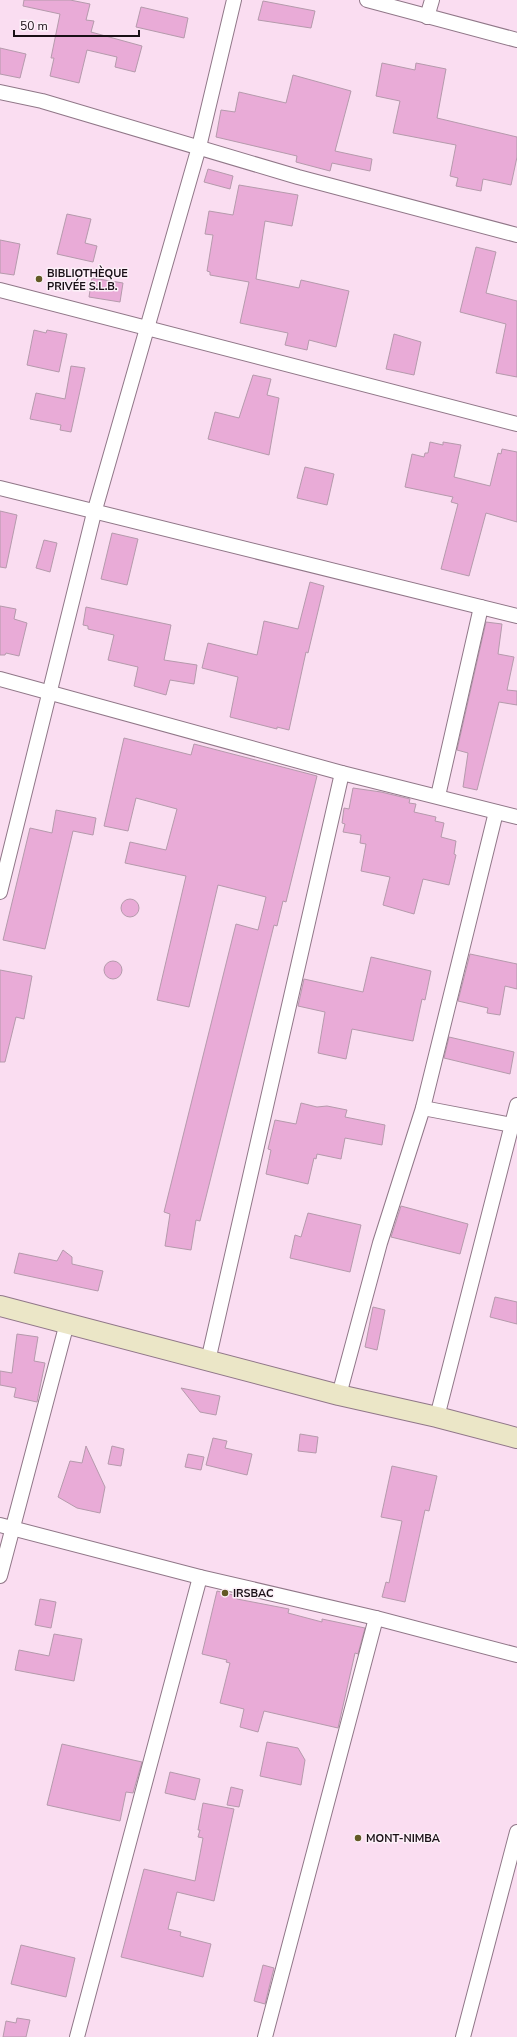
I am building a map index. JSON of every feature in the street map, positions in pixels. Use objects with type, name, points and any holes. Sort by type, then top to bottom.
[{"type":"street","points":[[0,892],[94,513],[199,147],[234,0]]},
{"type":"street","points":[[367,0],[517,40]]},
{"type":"street","points":[[427,17],[432,0]]},
{"type":"street","points":[[0,92],[42,101],[298,177],[517,235]]},
{"type":"street","points":[[0,290],[517,424]]},
{"type":"street","points":[[0,488],[94,513],[517,616]]},
{"type":"street","points":[[438,796],[481,607]]},
{"type":"street","points":[[0,680],[342,773],[517,817]]},
{"type":"street","points":[[208,1361],[342,773]]},
{"type":"street","points":[[339,1395],[380,1243],[423,1108],[496,812]]},
{"type":"street","points":[[437,1417],[517,1105]]},
{"type":"street","points":[[423,1108],[512,1125]]},
{"type":"street","points":[[0,1306],[339,1395],[437,1417],[517,1438]]},
{"type":"street","points":[[0,1576],[6,1526],[67,1324]]},
{"type":"street","points":[[6,1526],[200,1577],[376,1618],[517,1654]]},
{"type":"street","points":[[77,2037],[200,1577]]},
{"type":"street","points":[[265,2037],[376,1618]]},
{"type":"street","points":[[463,2037],[517,1832]]},
{"type":"building","points":[[24,0],[70,0],[90,4],[86,20],[94,21],[91,32],[142,46],[135,72],[115,67],[117,57],[87,50],[79,83],[50,76],[54,58],[51,58],[60,14],[23,6]]},
{"type":"building","points":[[263,1],[315,11],[311,28],[258,20]]},
{"type":"building","points":[[141,7],[188,18],[184,38],[136,27]]},
{"type":"building","points":[[0,48],[26,54],[20,78],[0,74]]},
{"type":"building","points":[[382,63],[415,70],[416,63],[446,69],[437,118],[517,137],[517,157],[511,185],[483,179],[481,191],[456,186],[458,178],[450,176],[456,145],[393,133],[400,101],[376,96]]},
{"type":"building","points":[[293,75],[351,91],[335,151],[372,159],[370,171],[332,163],[330,171],[296,162],[297,156],[216,137],[221,110],[235,112],[239,92],[286,103]]},
{"type":"building","points":[[208,169],[233,176],[230,189],[204,182]]},
{"type":"building","points":[[239,185],[298,195],[292,226],[265,221],[256,279],[299,288],[301,280],[349,291],[336,347],[309,340],[307,350],[285,345],[288,333],[240,323],[249,282],[210,275],[210,272],[207,271],[213,235],[205,234],[209,211],[233,215]]},
{"type":"building","points":[[67,214],[91,219],[85,243],[97,246],[93,262],[57,254]]},
{"type":"building","points":[[0,240],[20,244],[14,275],[0,273]]},
{"type":"building","points":[[476,247],[496,252],[486,293],[517,301],[517,377],[496,373],[506,324],[460,312]]},
{"type":"building","points":[[92,278],[123,283],[120,302],[89,297]]},
{"type":"building","points":[[34,330],[46,333],[47,330],[67,334],[59,372],[27,365]]},
{"type":"building","points":[[394,334],[421,342],[414,375],[386,369]]},
{"type":"building","points":[[71,366],[85,368],[71,432],[60,430],[61,425],[30,419],[36,393],[65,399]]},
{"type":"building","points":[[253,375],[271,379],[267,395],[279,398],[269,455],[208,439],[215,412],[239,418]]},
{"type":"building","points":[[430,442],[443,445],[443,442],[461,445],[454,477],[490,486],[498,453],[501,454],[502,449],[517,452],[517,522],[486,513],[469,576],[441,569],[458,504],[451,502],[453,497],[405,487],[412,454],[424,457],[425,453],[428,453]]},
{"type":"building","points":[[305,467],[334,474],[327,505],[297,498]]},
{"type":"building","points":[[0,511],[17,515],[6,568],[0,567]]},
{"type":"building","points":[[112,533],[138,539],[127,585],[101,579]]},
{"type":"building","points":[[44,540],[57,543],[50,572],[36,568]]},
{"type":"building","points":[[310,582],[324,586],[308,653],[306,652],[289,730],[277,727],[277,729],[230,717],[238,677],[202,668],[208,643],[257,655],[264,621],[298,629]]},
{"type":"building","points":[[0,606],[16,609],[14,619],[27,623],[19,656],[6,653],[5,655],[0,655]]},
{"type":"building","points":[[86,607],[171,625],[164,660],[197,665],[194,684],[170,680],[166,695],[134,686],[138,667],[108,660],[114,635],[88,629],[88,626],[83,625]]},
{"type":"building","points":[[486,622],[502,624],[498,654],[514,657],[507,690],[517,691],[517,705],[499,702],[477,790],[463,787],[468,753],[457,750]]},
{"type":"building","points":[[124,738],[191,755],[194,744],[317,776],[286,902],[283,901],[277,926],[274,925],[200,1221],[196,1220],[191,1250],[165,1246],[170,1214],[164,1212],[236,924],[258,930],[266,897],[218,885],[189,1007],[157,1000],[186,876],[125,863],[130,842],[166,850],[177,809],[136,798],[128,831],[104,826]]},
{"type":"building","points":[[353,788],[381,792],[410,799],[409,803],[416,804],[414,812],[436,817],[435,821],[444,823],[441,837],[456,841],[454,854],[456,855],[449,885],[423,879],[414,914],[383,905],[390,877],[361,871],[366,844],[360,843],[361,835],[343,832],[345,824],[342,823],[344,808],[349,809]]},
{"type":"building","points":[[56,810],[96,818],[93,835],[73,831],[45,949],[3,940],[30,828],[52,833]]},
{"type":"building","points":[[130,899],[136,902],[139,908],[136,914],[130,917],[124,914],[121,908],[124,902]]},
{"type":"building","points":[[470,954],[517,964],[517,989],[505,986],[500,1015],[487,1013],[488,1008],[458,1001]]},
{"type":"building","points":[[371,957],[431,971],[425,1000],[422,999],[413,1041],[352,1029],[346,1059],[318,1053],[325,1012],[298,1006],[304,979],[363,992]]},
{"type":"building","points":[[113,961],[119,964],[122,970],[119,976],[113,979],[107,976],[104,970],[107,964]]},
{"type":"building","points":[[0,970],[32,976],[24,1019],[16,1017],[5,1062],[0,1062]]},
{"type":"building","points":[[449,1037],[514,1052],[510,1074],[444,1058]]},
{"type":"building","points":[[301,1103],[317,1107],[327,1106],[347,1110],[345,1117],[385,1125],[382,1145],[345,1138],[341,1159],[317,1154],[316,1159],[314,1158],[308,1184],[266,1174],[271,1150],[268,1149],[275,1120],[296,1124]]},
{"type":"building","points":[[401,1206],[468,1224],[460,1254],[391,1237]]},
{"type":"building","points":[[308,1213],[361,1225],[350,1272],[290,1258],[295,1235],[301,1237]]},
{"type":"building","points":[[63,1250],[72,1257],[72,1264],[103,1271],[98,1291],[14,1273],[19,1253],[57,1261]]},
{"type":"building","points":[[495,1297],[517,1302],[517,1324],[490,1317]]},
{"type":"building","points":[[373,1307],[385,1310],[377,1350],[365,1347]]},
{"type":"building","points":[[17,1334],[38,1337],[34,1361],[45,1363],[37,1402],[14,1397],[16,1388],[0,1385],[0,1371],[12,1373]]},
{"type":"building","points":[[181,1388],[220,1396],[216,1415],[200,1412]]},
{"type":"building","points":[[300,1434],[318,1437],[316,1453],[298,1451]]},
{"type":"building","points":[[213,1438],[227,1441],[225,1448],[252,1454],[247,1475],[206,1465]]},
{"type":"building","points":[[86,1446],[105,1487],[100,1513],[77,1508],[58,1497],[70,1461],[82,1463]]},
{"type":"building","points":[[112,1446],[124,1449],[121,1466],[108,1464]]},
{"type":"building","points":[[188,1454],[204,1457],[201,1470],[185,1467]]},
{"type":"building","points":[[392,1466],[437,1476],[429,1511],[425,1510],[405,1602],[382,1597],[386,1582],[389,1583],[402,1521],[381,1517]]},
{"type":"building","points":[[217,1591],[237,1596],[237,1599],[289,1609],[288,1613],[322,1622],[322,1619],[365,1628],[358,1654],[355,1653],[338,1728],[264,1711],[258,1732],[240,1727],[244,1709],[220,1703],[230,1663],[226,1662],[227,1660],[202,1654]]},
{"type":"building","points":[[40,1599],[56,1602],[51,1628],[35,1625]]},
{"type":"building","points":[[54,1634],[82,1639],[74,1681],[15,1670],[19,1650],[49,1656]]},
{"type":"building","points":[[267,1742],[298,1748],[305,1760],[301,1785],[260,1776]]},
{"type":"building","points":[[62,1744],[142,1762],[133,1793],[126,1792],[120,1821],[47,1805]]},
{"type":"building","points":[[170,1772],[200,1779],[195,1800],[165,1793]]},
{"type":"building","points":[[231,1787],[243,1790],[239,1807],[227,1805]]},
{"type":"building","points":[[203,1803],[234,1809],[214,1901],[177,1892],[168,1929],[181,1932],[180,1936],[211,1944],[203,1977],[121,1957],[144,1869],[195,1881],[203,1838],[198,1837],[200,1830],[198,1830]]},
{"type":"building","points":[[21,1945],[75,1958],[66,1997],[11,1984]]},
{"type":"building","points":[[263,1965],[274,1968],[265,2004],[254,2001]]},
{"type":"building","points":[[17,2018],[30,2020],[26,2037],[3,2037],[6,2021],[16,2023]]},
{"type":"place","name":"BIBLIOTHÈQUE PRIVÉE S.L.B.","points":[[39,279]]},
{"type":"place","name":"IRSBAC","points":[[225,1593]]},
{"type":"place","name":"MONT-NIMBA","points":[[358,1838]]}]
